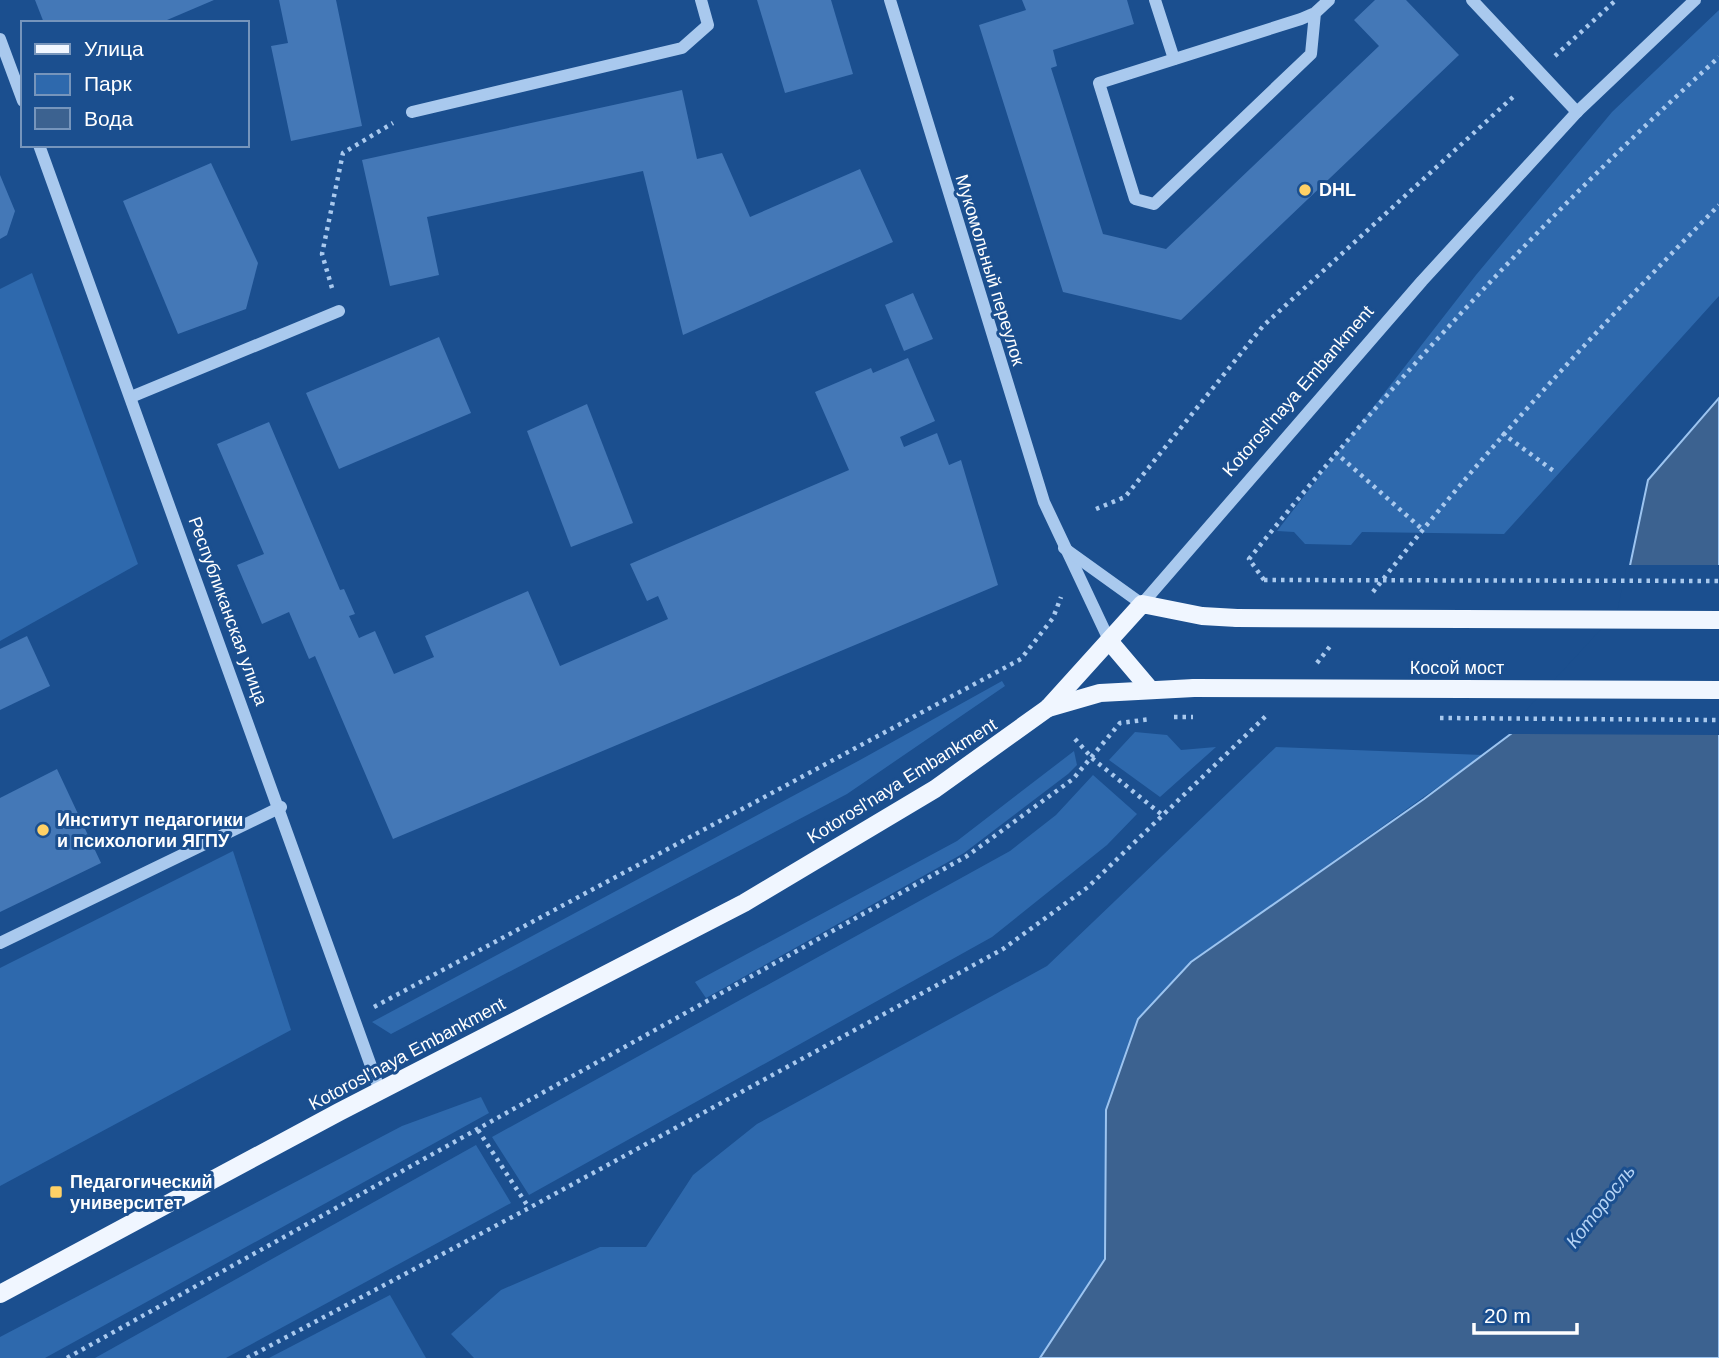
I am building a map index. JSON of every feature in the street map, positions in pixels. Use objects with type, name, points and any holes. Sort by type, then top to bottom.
[{"type":"main road","points":[[1142,604],[1202,616],[1237,618],[1719,620]]},
{"type":"main road","name":"Kotorosl'naya Embankment","points":[[0,1294],[380,1091],[744,903],[935,789],[1048,708],[1142,604]]},
{"type":"main road","points":[[1110,642],[1150,688]]},
{"type":"main road","name":"Косой мост","points":[[1048,708],[1100,693],[1150,688],[1719,690]]},
{"type":"street","points":[[412,112],[682,48],[708,25],[701,0]]},
{"type":"street","name":"Мукомольный переулок","points":[[890,0],[1044,502],[1110,642]]},
{"type":"street","points":[[1155,0],[1174,59]]},
{"type":"street","points":[[1315,13],[1311,54],[1154,204],[1135,200],[1099,83],[1315,13],[1329,0]]},
{"type":"street","points":[[1472,0],[1577,112]]},
{"type":"street","name":"Kotorosl'naya Embankment","points":[[1142,604],[1422,281],[1577,112],[1695,0]]},
{"type":"street","points":[[1,46],[21,97]]},
{"type":"street","name":"Республиканская улица","points":[[40,147],[281,807],[380,1091]]},
{"type":"street","points":[[131,397],[339,312]]},
{"type":"street","points":[[1064,548],[1142,604]]},
{"type":"street","points":[[0,943],[281,807]]},
{"type":"path","points":[[1555,57],[1616,0]]},
{"type":"path","points":[[1719,57],[1632,137],[1452,321],[1335,452],[1249,559],[1264,580],[1719,581]]},
{"type":"path","points":[[1096,509],[1125,497],[1263,326],[1513,97]]},
{"type":"path","points":[[339,312],[322,254],[343,153],[412,112]]},
{"type":"path","points":[[1409,546],[1502,433],[1588,339],[1719,205]]},
{"type":"path","points":[[1502,433],[1555,472]]},
{"type":"path","points":[[1335,452],[1422,529]]},
{"type":"path","points":[[373,1007],[1021,659],[1053,618],[1062,595],[1058,585]]},
{"type":"path","points":[[247,1358],[529,1208],[1003,949],[1088,887],[1272,710]]},
{"type":"path","points":[[67,1358],[967,856],[1073,779],[1093,760],[1121,723],[1202,717]]},
{"type":"path","points":[[1258,717],[1272,717]]},
{"type":"path","points":[[1426,718],[1719,720]]},
{"type":"path","points":[[1075,739],[1093,760],[1161,814]]},
{"type":"path","points":[[478,1130],[529,1208]]},
{"type":"green space","points":[[1719,10],[1719,296],[1504,534],[1362,532],[1351,545],[1305,544],[1294,532],[1277,531],[1476,275],[1612,112]]},
{"type":"green space","points":[[32,273],[138,564],[0,641],[0,289]]},
{"type":"green space","points":[[1002,681],[1005,686],[847,794],[391,1034],[372,1022],[860,760]]},
{"type":"green space","points":[[1135,732],[1167,735],[1181,750],[1216,747],[1160,797],[1109,760]]},
{"type":"green space","points":[[1276,747],[1483,755],[1191,962],[1138,1019],[1106,1110],[1105,1259],[1040,1358],[474,1358],[451,1334],[501,1290],[600,1247],[646,1247],[693,1175],[757,1124],[1047,966]]},
{"type":"green space","points":[[1074,751],[1077,765],[1068,774],[964,853],[706,998],[695,982],[957,841]]},
{"type":"green space","points":[[1093,775],[1137,814],[1107,845],[992,937],[529,1195],[492,1137],[1010,851],[1056,815]]},
{"type":"green space","points":[[233,851],[291,1030],[0,1186],[0,968]]},
{"type":"green space","points":[[481,1097],[489,1113],[45,1358],[0,1358],[0,1337],[402,1126]]},
{"type":"green space","points":[[476,1145],[511,1203],[226,1358],[95,1358]]},
{"type":"green space","points":[[390,1295],[426,1358],[269,1358]]},
{"type":"water","name":"Которосль","points":[[1719,398],[1719,1358],[1040,1358],[1105,1259],[1106,1110],[1138,1019],[1191,962],[1424,799],[1516,730],[1620,613],[1648,480]]},
{"type":"pier","points":[[1627,565],[1719,565],[1719,735],[1504,734],[1617,612]]},
{"type":"building","points":[[35,0],[214,0],[165,21],[43,21]]},
{"type":"building","points":[[279,0],[336,0],[362,126],[291,141],[271,46],[288,43]]},
{"type":"building","points":[[757,0],[831,0],[853,74],[785,93]]},
{"type":"building","points":[[1022,0],[1127,0],[1134,24],[1053,50],[1057,66],[1051,68],[1103,234],[1166,249],[1379,46],[1354,20],[1375,0],[1406,0],[1459,55],[1181,320],[1063,292],[979,25],[1026,10]]},
{"type":"building","points":[[682,90],[697,159],[722,153],[750,217],[860,169],[893,242],[683,335],[643,171],[427,217],[439,275],[390,286],[362,160]]},
{"type":"building","points":[[211,163],[258,263],[246,309],[178,334],[123,201]]},
{"type":"building","points":[[0,175],[15,211],[7,235],[0,239]]},
{"type":"building","points":[[913,293],[933,339],[904,351],[885,305]]},
{"type":"building","points":[[439,337],[471,413],[339,469],[306,393]]},
{"type":"building","points":[[908,358],[935,421],[900,437],[904,447],[937,433],[949,465],[961,460],[998,585],[393,839],[315,656],[309,659],[289,612],[262,624],[237,565],[264,554],[217,444],[269,422],[340,590],[344,589],[355,614],[349,616],[359,638],[375,631],[394,674],[434,657],[425,636],[528,591],[560,666],[668,619],[658,596],[647,601],[630,564],[849,470],[815,392],[871,368],[873,373]]},
{"type":"building","points":[[587,404],[633,523],[571,547],[527,431]]},
{"type":"building","points":[[27,636],[50,686],[0,710],[0,649]]},
{"type":"building","name":"Институт педагогики и психологии ЯГПУ","points":[[57,769],[101,863],[0,912],[0,798]]},
{"type":"place","name":"DHL","points":[[1305,190]]},
{"type":"place","name":"Институт педагогики и психологии ЯГПУ","points":[[43,830]]},
{"type":"place","name":"Педагогический университет","points":[[56,1192]]}]
